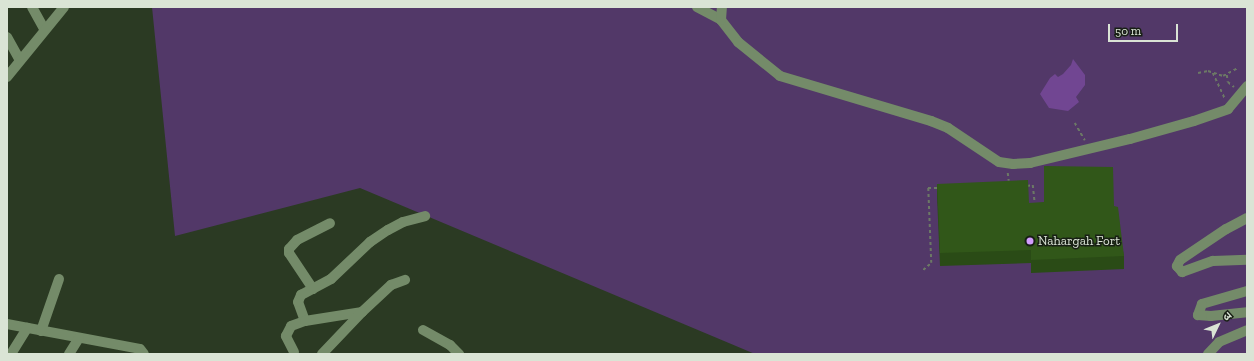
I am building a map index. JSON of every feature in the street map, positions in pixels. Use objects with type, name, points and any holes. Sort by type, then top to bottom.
[{"type":"street","points":[[32,7],[45,30]]},
{"type":"street","points":[[7,77],[64,7]]},
{"type":"street","points":[[698,7],[722,20],[738,42],[780,76],[931,121],[948,128],[999,162],[1030,163],[1090,149],[1194,121],[1229,108],[1244,90]]},
{"type":"street","points":[[722,7],[722,20]]},
{"type":"street","points":[[7,37],[20,60]]},
{"type":"street","points":[[306,321],[298,302],[301,295],[331,279],[370,242],[388,230],[403,222],[425,216]]},
{"type":"street","points":[[1247,218],[1226,229],[1180,260],[1177,266],[1182,272],[1213,261],[1247,260]]},
{"type":"street","points":[[313,289],[289,253],[289,249],[297,240],[330,224]]},
{"type":"street","points":[[41,331],[59,279]]},
{"type":"street","points":[[322,354],[362,312],[391,285],[406,280]]},
{"type":"street","points":[[1247,291],[1202,304],[1198,315],[1211,316],[1247,312]]},
{"type":"street","points":[[294,353],[286,336],[287,331],[291,326],[306,321],[362,312]]},
{"type":"street","points":[[7,324],[79,338],[124,350],[140,349],[144,354]]},
{"type":"street","points":[[11,354],[27,328]]},
{"type":"street","points":[[423,330],[450,344],[459,354]]},
{"type":"street","points":[[1208,354],[1219,342],[1247,330]]},
{"type":"street","points":[[69,354],[79,338]]},
{"type":"path","points":[[1198,73],[1208,71],[1227,75],[1238,68]]},
{"type":"path","points":[[1213,73],[1229,108]]},
{"type":"path","points":[[1227,75],[1228,82],[1244,90]]},
{"type":"path","points":[[1075,123],[1090,149]]},
{"type":"path","points":[[1008,163],[1009,186]]},
{"type":"path","points":[[1025,186],[1033,185],[1036,208]]},
{"type":"path","points":[[923,270],[931,263],[928,188],[943,188]]},
{"type":"shaded area","points":[[152,7],[1247,7],[1247,354],[755,354],[360,188],[175,236]]},
{"type":"shaded area","points":[[1073,59],[1085,75],[1085,85],[1076,97],[1079,102],[1068,111],[1049,108],[1040,94],[1050,78],[1055,74],[1058,77],[1063,74],[1071,65]]},
{"type":"building","name":"Nahargah Fort","points":[[1044,166],[1113,167],[1114,206],[1118,207],[1124,256],[1031,260],[1031,250],[940,253],[937,184],[1028,180],[1029,203],[1044,202]]},
{"type":"place","name":"Nahargah Fort","points":[[1030,241]]}]
